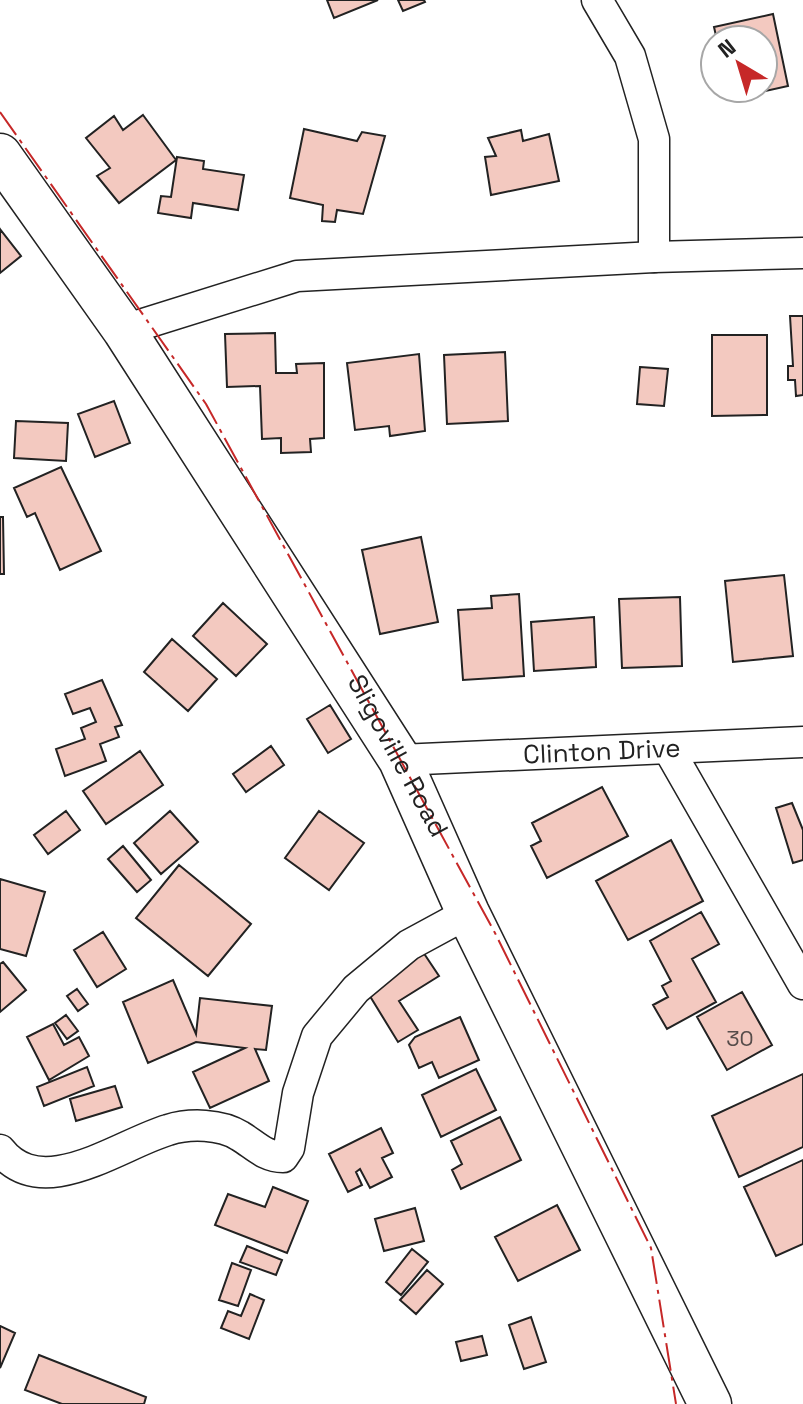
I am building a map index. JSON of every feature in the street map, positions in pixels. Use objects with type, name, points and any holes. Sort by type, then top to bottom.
[{"type":"street","points":[[597,0],[630,56],[654,139],[654,257]]},
{"type":"street","name":"Sligoville Road","points":[[0,155],[124,330],[400,760],[468,913],[710,1404]]},
{"type":"street","points":[[124,330],[297,276],[654,257],[803,253]]},
{"type":"street","name":"Clinton Drive","points":[[400,760],[803,742]]},
{"type":"street","points":[[669,750],[803,984]]},
{"type":"street","points":[[0,1150],[11,1164],[39,1172],[100,1159],[170,1129],[203,1125],[236,1133],[271,1157],[283,1157],[289,1148],[298,1093],[317,1036],[356,989],[409,945],[468,913]]},
{"type":"building","points":[[327,0],[378,0],[334,18]]},
{"type":"building","points":[[398,0],[424,0],[425,2],[403,11]]},
{"type":"building","points":[[773,14],[775,24],[728,24]]},
{"type":"building","points":[[779,43],[788,86],[779,88]]},
{"type":"building","points":[[143,115],[176,160],[119,203],[97,176],[110,168],[86,138],[114,116],[123,130]]},
{"type":"building","points":[[304,129],[357,141],[362,132],[385,136],[363,214],[337,210],[335,222],[322,221],[323,205],[290,198]]},
{"type":"building","points":[[521,130],[523,141],[549,134],[559,181],[491,195],[485,157],[496,156],[488,138]]},
{"type":"building","points":[[177,157],[204,161],[203,169],[244,175],[238,210],[193,203],[191,218],[158,213],[161,196],[171,197]]},
{"type":"building","points":[[0,229],[21,256],[0,273]]},
{"type":"building","points":[[790,316],[803,316],[803,395],[796,396],[795,380],[788,380],[788,366],[793,366]]},
{"type":"building","points":[[275,333],[276,373],[297,373],[296,364],[324,363],[324,438],[310,439],[311,452],[281,453],[281,438],[262,439],[260,386],[227,387],[225,334]]},
{"type":"building","points":[[712,335],[767,335],[767,415],[712,416]]},
{"type":"building","points":[[505,352],[508,421],[447,424],[444,355]]},
{"type":"building","points":[[419,354],[425,431],[390,436],[389,426],[355,430],[347,363]]},
{"type":"building","points":[[640,367],[668,369],[664,406],[637,404]]},
{"type":"building","points":[[114,401],[130,443],[95,457],[78,414]]},
{"type":"building","points":[[16,421],[68,423],[66,461],[14,458]]},
{"type":"building","points":[[61,467],[101,551],[60,570],[35,513],[27,517],[14,488]]},
{"type":"building","points":[[0,517],[3,517],[4,574],[0,574]]},
{"type":"building","points":[[421,537],[438,622],[380,634],[362,550]]},
{"type":"building","points":[[784,575],[793,656],[733,662],[725,581]]},
{"type":"building","points":[[519,594],[524,676],[463,680],[458,610],[492,608],[491,596]]},
{"type":"building","points":[[680,597],[682,666],[622,668],[619,599]]},
{"type":"building","points":[[223,603],[267,644],[236,676],[193,636]]},
{"type":"building","points":[[594,617],[596,667],[534,671],[531,622]]},
{"type":"building","points":[[172,639],[217,679],[188,711],[144,672]]},
{"type":"building","points":[[102,680],[122,725],[115,727],[119,737],[100,744],[106,761],[65,776],[56,749],[85,739],[81,728],[96,722],[90,708],[73,714],[65,694]]},
{"type":"building","points":[[330,705],[351,739],[328,753],[307,719]]},
{"type":"building","points":[[271,746],[284,765],[246,792],[233,774]]},
{"type":"building","points":[[140,751],[163,785],[106,824],[83,791]]},
{"type":"building","points":[[602,787],[628,836],[547,878],[531,846],[541,841],[532,823]]},
{"type":"building","points":[[792,803],[803,830],[803,860],[793,863],[776,808]]},
{"type":"building","points":[[66,811],[80,830],[48,854],[34,835]]},
{"type":"building","points":[[170,811],[198,842],[161,874],[134,843]]},
{"type":"building","points":[[319,811],[364,843],[329,890],[285,858]]},
{"type":"building","points":[[671,840],[703,901],[628,940],[596,881]]},
{"type":"building","points":[[123,846],[151,880],[137,892],[108,859]]},
{"type":"building","points":[[179,865],[251,924],[208,976],[136,918]]},
{"type":"building","points":[[0,879],[45,892],[26,956],[0,949]]},
{"type":"building","points":[[701,912],[719,944],[692,959],[716,1002],[667,1029],[653,1005],[668,997],[662,986],[671,981],[650,941]]},
{"type":"building","points":[[103,932],[126,969],[97,987],[74,950]]},
{"type":"building","points":[[423,952],[439,976],[399,1001],[418,1030],[398,1042],[365,988]]},
{"type":"building","points":[[3,962],[26,990],[0,1012],[0,964]]},
{"type":"building","points":[[173,980],[196,1034],[200,998],[272,1006],[266,1050],[255,1049],[269,1081],[210,1108],[193,1072],[245,1048],[196,1042],[148,1063],[123,1002]]},
{"type":"building","points":[[77,989],[88,1004],[78,1011],[67,996]]},
{"type":"building","points":[[742,992],[772,1045],[727,1070],[697,1017]]},
{"type":"building","points":[[66,1015],[78,1031],[67,1039],[55,1023]]},
{"type":"building","points":[[460,1017],[479,1060],[439,1078],[432,1062],[419,1068],[409,1045],[415,1037]]},
{"type":"building","points":[[53,1024],[64,1045],[79,1037],[89,1056],[49,1080],[27,1037]]},
{"type":"building","points":[[87,1067],[94,1086],[44,1106],[37,1087]]},
{"type":"building","points":[[476,1069],[496,1110],[441,1137],[422,1095]]},
{"type":"building","points":[[803,1074],[803,1147],[739,1177],[712,1116]]},
{"type":"building","points":[[115,1086],[122,1107],[76,1121],[70,1099]]},
{"type":"building","points":[[500,1117],[521,1160],[461,1189],[452,1170],[462,1164],[451,1141]]},
{"type":"building","points":[[381,1128],[393,1153],[382,1158],[392,1177],[370,1188],[360,1169],[356,1172],[362,1185],[348,1192],[329,1154]]},
{"type":"building","points":[[803,1160],[803,1244],[776,1256],[744,1187]]},
{"type":"building","points":[[273,1187],[308,1201],[287,1253],[215,1225],[228,1194],[265,1207]]},
{"type":"building","points":[[557,1205],[580,1250],[518,1281],[495,1237]]},
{"type":"building","points":[[415,1208],[424,1241],[384,1251],[375,1219]]},
{"type":"building","points":[[247,1246],[282,1260],[276,1275],[240,1262]]},
{"type":"building","points":[[412,1249],[428,1262],[401,1295],[386,1282]]},
{"type":"building","points":[[232,1263],[251,1270],[238,1306],[219,1300]]},
{"type":"building","points":[[427,1270],[443,1284],[416,1314],[400,1300]]},
{"type":"building","points":[[250,1294],[264,1300],[249,1339],[221,1328],[228,1311],[241,1316]]},
{"type":"building","points":[[531,1317],[546,1362],[524,1369],[509,1325]]},
{"type":"building","points":[[0,1326],[15,1333],[0,1368]]},
{"type":"building","points":[[482,1336],[487,1355],[461,1361],[456,1342]]},
{"type":"building","points":[[39,1355],[146,1397],[144,1404],[62,1404],[25,1390]]},
{"type":"power","points":[[0,112],[206,404],[495,933],[651,1248],[676,1404]]}]
